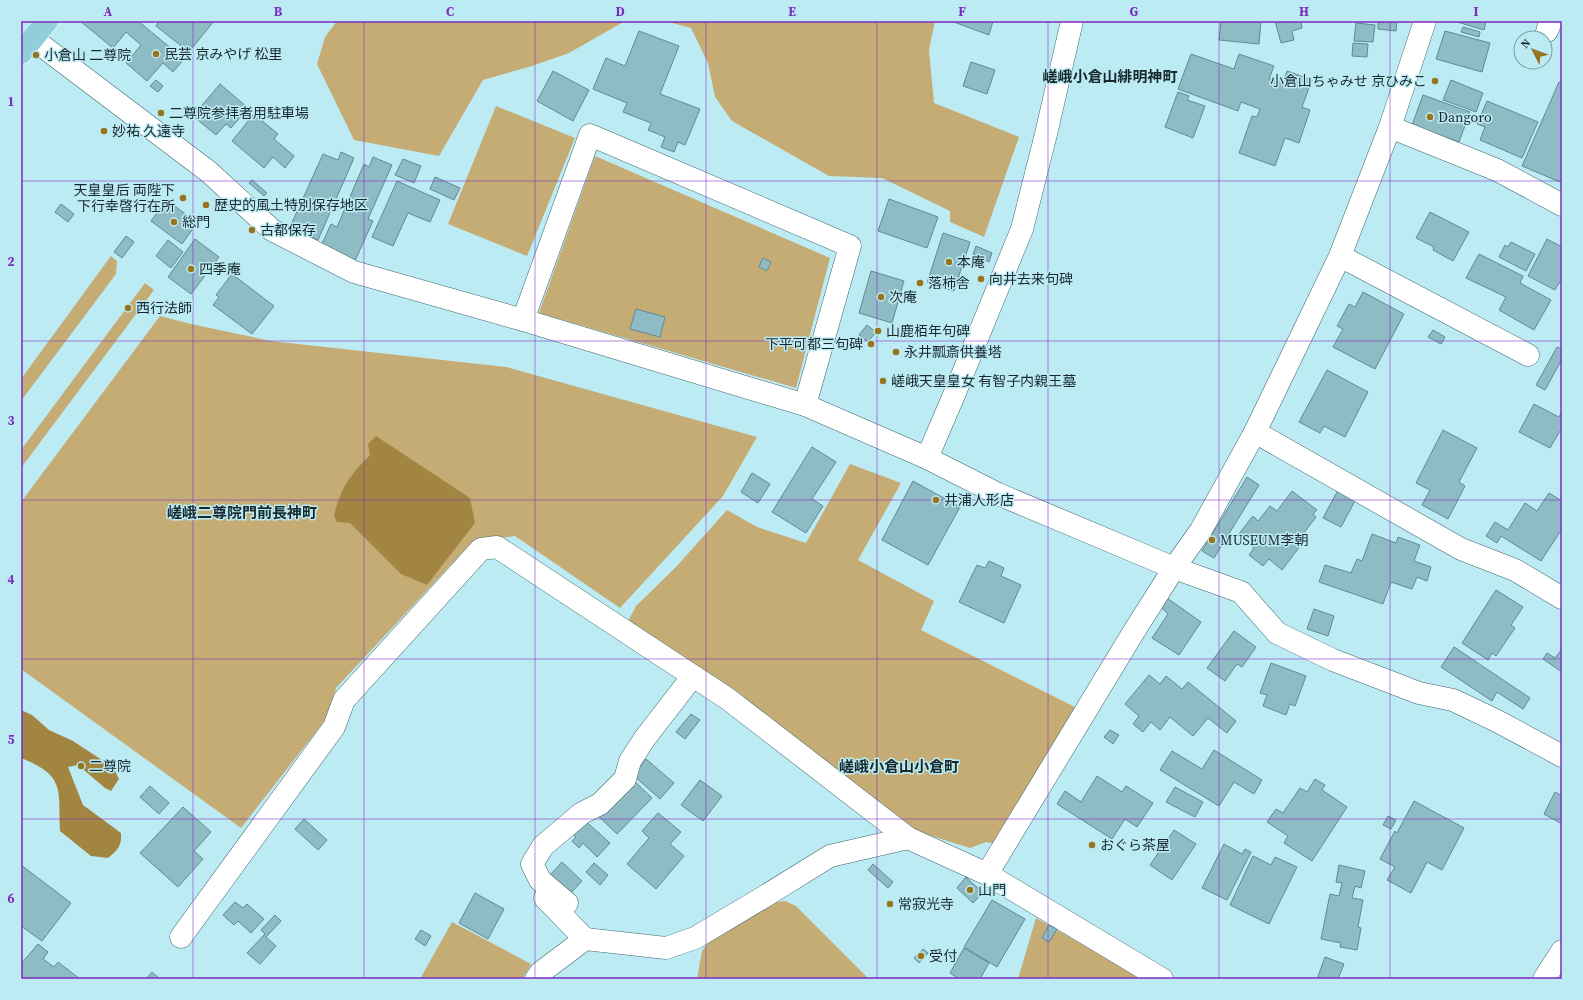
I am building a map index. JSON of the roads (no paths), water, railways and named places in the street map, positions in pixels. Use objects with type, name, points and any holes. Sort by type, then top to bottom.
[{"type":"main road","points":[[27,46],[47,21]]},
{"type":"street","points":[[927,458],[1022,229],[1072,21]]},
{"type":"street","points":[[986,874],[1174,568],[1201,530],[1255,432],[1340,256],[1390,127],[1425,21]]},
{"type":"street","points":[[27,46],[209,172],[272,230],[354,272],[523,320],[805,405],[927,458],[998,494],[1174,568],[1241,592],[1277,633],[1333,660],[1412,690],[1453,700],[1498,721],[1562,756]]},
{"type":"street","points":[[1390,127],[1497,170],[1562,206]]},
{"type":"street","points":[[523,320],[590,135],[850,246],[805,405]]},
{"type":"street","points":[[1340,256],[1528,355]]},
{"type":"street","points":[[1255,432],[1461,549],[1515,570],[1562,598]]},
{"type":"street","points":[[181,937],[334,727],[344,700],[481,549],[497,547],[728,699],[908,838],[986,874],[1162,979]]},
{"type":"street","points":[[567,903],[540,880],[532,864],[543,846],[582,813],[600,804],[624,778],[630,761],[645,738],[693,676]]},
{"type":"street","points":[[521,873],[585,938],[666,948],[694,938],[830,856],[908,838]]},
{"type":"street","points":[[536,979],[540,973],[585,938]]},
{"type":"street","points":[[1544,979],[1562,951]]},
{"type":"place","name":"民芸 京みやげ 松里","points":[[156,54]]},
{"type":"place","name":"小倉山 二尊院","points":[[36,55]]},
{"type":"place","name":"小倉山ちゃみせ 京ひみこ","points":[[1435,81]]},
{"type":"place","name":"二尊院参拝者用駐車場","points":[[161,113]]},
{"type":"place","name":"Dangoro","points":[[1430,117]]},
{"type":"place","name":"妙祐 久遠寺","points":[[104,131]]},
{"type":"place","name":"天皇皇后 両陛下 下行幸晵行在所","points":[[183,198]]},
{"type":"place","name":"歴史的風土特別保存地区","points":[[206,205]]},
{"type":"place","name":"総門","points":[[174,222]]},
{"type":"place","name":"古都保存","points":[[252,230]]},
{"type":"place","name":"本庵","points":[[949,262]]},
{"type":"place","name":"四季庵","points":[[191,269]]},
{"type":"place","name":"向井去来句碑","points":[[981,279]]},
{"type":"place","name":"落柿舎","points":[[920,283]]},
{"type":"place","name":"次庵","points":[[881,297]]},
{"type":"place","name":"西行法師","points":[[128,308]]},
{"type":"place","name":"⼭⿅栢年句碑","points":[[878,331]]},
{"type":"place","name":"下平可都三句碑","points":[[871,344]]},
{"type":"place","name":"永井瓢斎供養塔","points":[[896,352]]},
{"type":"place","name":"嵯峨天皇皇女 有智子内親王墓","points":[[883,381]]},
{"type":"place","name":"井浦人形店","points":[[936,500]]},
{"type":"place","name":"MUSEUM李朝","points":[[1212,540]]},
{"type":"place","name":"二尊院","points":[[81,766]]},
{"type":"place","name":"おぐら茶屋","points":[[1092,845]]},
{"type":"place","name":"山門","points":[[970,890]]},
{"type":"place","name":"常寂光寺","points":[[890,904]]},
{"type":"place","name":"受付","points":[[921,956]]},
{"type":"district","name":"嵯峨小倉山緋明神町","points":[[1110,76]]},
{"type":"district","name":"嵯峨二尊院門前長神町","points":[[242,512]]},
{"type":"district","name":"嵯峨小倉山小倉町","points":[[899,766]]}]
